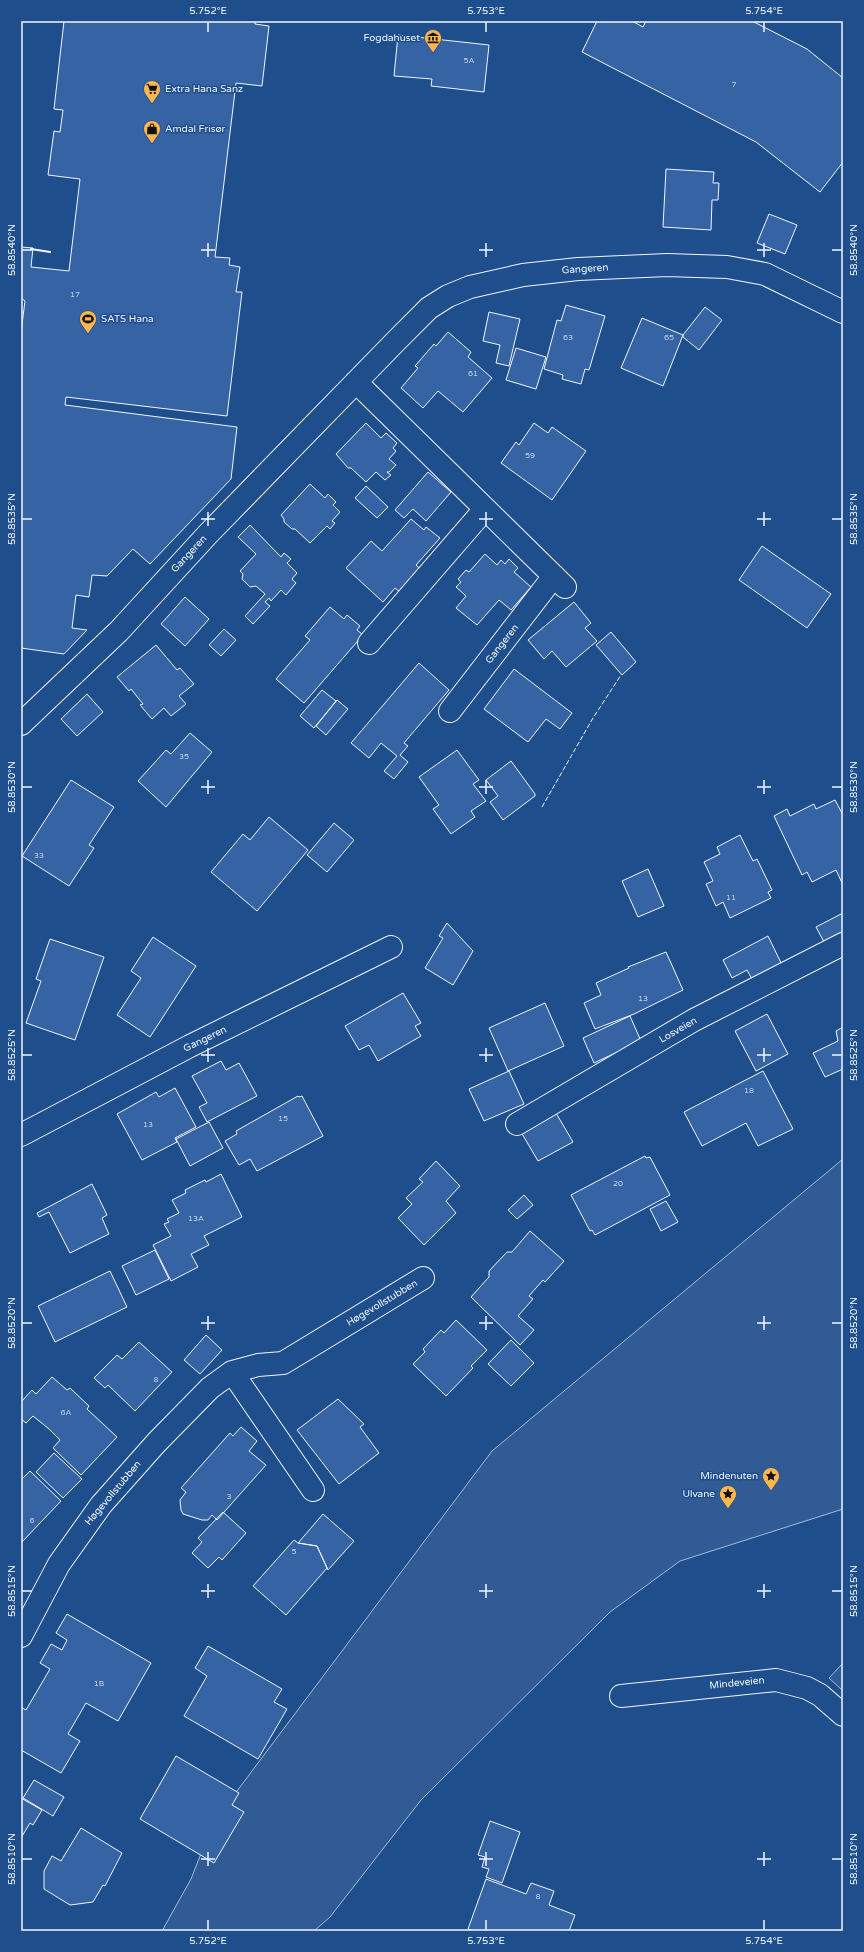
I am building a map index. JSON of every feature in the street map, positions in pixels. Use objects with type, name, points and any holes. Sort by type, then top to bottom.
[{"type":"street","name":"Gangeren","points":[[21,724],[119,631],[208,534],[429,308],[448,296],[470,288],[522,275],[578,269],[667,265],[727,266],[765,274],[843,312]]},
{"type":"street","name":"Gangeren","points":[[356,382],[560,582],[450,710]]},
{"type":"street","points":[[369,643],[485,509]]},
{"type":"street","name":"Losveien","points":[[517,1124],[694,1020],[843,944]]},
{"type":"street","name":"Gangeren","points":[[21,1135],[190,1046],[391,947]]},
{"type":"street","name":"Høgevollstubben","points":[[21,1636],[58,1564],[101,1505],[210,1388],[232,1372],[258,1365],[283,1363],[423,1278]]},
{"type":"street","points":[[232,1372],[313,1490]]},
{"type":"street","name":"Mindeveien","points":[[621,1696],[776,1680],[807,1688],[820,1695],[843,1715]]},
{"type":"shaded area","points":[[843,1159],[843,1509],[680,1561],[610,1612],[421,1800],[330,1917],[314,1931],[162,1931],[191,1879],[213,1823],[492,1451]]},
{"type":"shaded area","points":[[843,1663],[843,1691],[829,1678]]},
{"type":"building","points":[[64,21],[255,21],[255,24],[269,26],[262,86],[236,83],[215,257],[230,258],[229,265],[240,267],[236,292],[242,292],[227,416],[66,397],[65,405],[237,427],[231,479],[150,564],[133,549],[107,576],[92,575],[89,597],[76,595],[72,628],[87,630],[64,654],[21,648],[21,332],[25,301],[21,298],[21,247],[33,248],[31,267],[69,271],[80,179],[48,175],[54,131],[60,132],[63,110],[54,109]]},
{"type":"building","points":[[597,21],[632,21],[643,27],[646,21],[752,21],[807,49],[843,78],[843,162],[820,192],[756,142],[582,52]]},
{"type":"building","points":[[398,35],[489,45],[484,92],[431,86],[432,79],[394,76]]},
{"type":"building","points":[[666,169],[714,172],[713,183],[719,183],[718,200],[712,200],[711,230],[663,227]]},
{"type":"building","points":[[769,214],[797,225],[785,254],[757,243]]},
{"type":"building","points":[[566,305],[605,316],[589,370],[585,369],[581,384],[562,379],[563,375],[544,369],[557,320],[561,321]]},
{"type":"building","points":[[705,307],[722,320],[699,350],[683,337],[683,335]]},
{"type":"building","points":[[489,312],[520,319],[509,366],[496,363],[500,345],[483,341]]},
{"type":"building","points":[[642,318],[683,335],[663,386],[621,368]]},
{"type":"building","points":[[448,332],[471,352],[468,357],[492,378],[463,412],[438,391],[423,408],[401,388],[418,368],[415,366],[434,344],[436,346]]},
{"type":"building","points":[[516,348],[546,357],[536,389],[506,380]]},
{"type":"building","points":[[366,423],[381,438],[386,433],[397,443],[393,448],[396,451],[389,459],[396,465],[389,472],[387,472],[391,475],[385,480],[376,472],[366,482],[351,468],[348,468],[336,454]]},
{"type":"building","points":[[534,423],[548,433],[552,427],[586,451],[552,500],[501,463],[516,442],[519,445]]},
{"type":"building","points":[[428,472],[451,492],[426,521],[413,509],[404,518],[395,510]]},
{"type":"building","points":[[310,484],[325,498],[328,494],[336,502],[333,505],[340,512],[332,521],[335,523],[330,529],[327,526],[310,543],[295,529],[292,529],[284,522],[281,515]]},
{"type":"building","points":[[366,486],[388,507],[377,518],[355,498]]},
{"type":"building","points":[[411,519],[424,530],[426,527],[440,538],[416,565],[421,570],[401,593],[395,588],[383,602],[346,568],[371,541],[382,551]]},
{"type":"building","points":[[250,525],[281,557],[284,553],[291,559],[287,563],[297,573],[292,579],[296,583],[286,595],[281,590],[271,601],[269,598],[265,602],[270,606],[253,624],[245,616],[265,594],[256,586],[250,587],[242,579],[243,574],[240,571],[256,554],[238,537]]},
{"type":"building","points":[[762,546],[831,594],[807,628],[739,580]]},
{"type":"building","points":[[485,554],[497,565],[501,560],[505,564],[509,559],[518,568],[514,572],[531,587],[511,610],[499,600],[477,625],[456,608],[466,596],[456,587],[461,582],[458,579],[466,570],[469,572]]},
{"type":"building","points":[[185,597],[209,619],[185,646],[161,624]]},
{"type":"building","points":[[574,602],[591,623],[585,628],[597,641],[566,667],[552,651],[544,659],[528,640]]},
{"type":"building","points":[[330,607],[344,619],[347,615],[360,626],[357,630],[363,635],[304,703],[276,679],[310,640],[305,636]]},
{"type":"building","points":[[224,629],[236,640],[221,656],[209,645]]},
{"type":"building","points":[[611,632],[636,662],[622,675],[596,645]]},
{"type":"building","points":[[156,645],[177,670],[180,668],[194,684],[179,696],[186,704],[171,716],[164,708],[152,719],[140,705],[143,704],[131,689],[129,691],[117,677]]},
{"type":"building","points":[[419,663],[449,690],[404,743],[408,746],[400,755],[408,762],[394,779],[384,771],[397,756],[381,743],[369,758],[351,743]]},
{"type":"building","points":[[514,669],[572,713],[560,729],[546,719],[528,742],[484,709]]},
{"type":"building","points":[[322,690],[336,701],[314,728],[300,716]]},
{"type":"building","points":[[87,694],[103,712],[77,736],[61,719]]},
{"type":"building","points":[[337,700],[348,709],[326,735],[316,726]]},
{"type":"building","points":[[190,733],[212,752],[166,807],[138,781],[166,750],[171,754]]},
{"type":"building","points":[[457,750],[479,780],[473,784],[486,801],[471,811],[475,817],[451,834],[433,809],[439,805],[419,777]]},
{"type":"building","points":[[511,761],[535,796],[503,820],[490,802],[498,796],[486,780]]},
{"type":"building","points":[[71,780],[114,807],[89,845],[94,848],[69,886],[22,856]]},
{"type":"building","points":[[835,800],[843,815],[843,885],[836,870],[812,882],[807,872],[802,875],[774,816],[787,809],[790,816],[814,804],[816,809]]},
{"type":"building","points":[[269,817],[308,850],[257,911],[211,872],[243,834],[250,840]]},
{"type":"building","points":[[334,823],[354,840],[327,872],[307,855]]},
{"type":"building","points":[[740,835],[753,861],[757,859],[772,890],[768,892],[771,898],[730,918],[723,902],[716,906],[706,884],[713,881],[704,862],[720,854],[717,847]]},
{"type":"building","points":[[648,869],[664,906],[638,917],[622,881]]},
{"type":"building","points":[[843,913],[843,931],[824,942],[816,927]]},
{"type":"building","points":[[447,923],[473,951],[453,985],[425,968],[443,938],[439,936]]},
{"type":"building","points":[[768,936],[783,967],[753,981],[747,970],[732,978],[723,960]]},
{"type":"building","points":[[153,937],[196,966],[150,1037],[117,1015],[141,978],[131,971]]},
{"type":"building","points":[[50,939],[104,957],[75,1040],[26,1023],[41,981],[36,979]]},
{"type":"building","points":[[666,952],[683,990],[634,1014],[595,1029],[584,1003],[601,995],[596,983],[629,968],[628,967]]},
{"type":"building","points":[[403,993],[421,1023],[415,1026],[421,1036],[378,1061],[369,1045],[359,1050],[345,1026]]},
{"type":"building","points":[[545,1003],[564,1046],[508,1071],[489,1028]]},
{"type":"building","points":[[767,1014],[788,1054],[756,1071],[735,1031]]},
{"type":"building","points":[[630,1016],[641,1041],[594,1063],[583,1038]]},
{"type":"building","points":[[843,1027],[843,1069],[825,1077],[813,1053],[838,1041],[836,1031]]},
{"type":"building","points":[[221,1061],[226,1070],[239,1063],[257,1096],[207,1122],[199,1107],[207,1103],[192,1076]]},
{"type":"building","points":[[509,1071],[524,1104],[484,1121],[469,1089]]},
{"type":"building","points":[[763,1071],[793,1129],[758,1146],[746,1123],[702,1146],[684,1112]]},
{"type":"building","points":[[175,1088],[196,1127],[175,1138],[177,1142],[142,1160],[117,1114],[156,1092],[159,1097]]},
{"type":"building","points":[[298,1096],[302,1096],[323,1136],[257,1171],[250,1159],[239,1165],[225,1141],[237,1134],[236,1131]]},
{"type":"building","points":[[556,1113],[573,1142],[538,1161],[521,1132]]},
{"type":"building","points":[[209,1122],[223,1148],[190,1166],[176,1139]]},
{"type":"building","points":[[645,1156],[646,1158],[650,1157],[670,1195],[595,1235],[592,1230],[590,1231],[571,1195]]},
{"type":"building","points":[[436,1161],[460,1186],[446,1201],[456,1213],[424,1245],[398,1218],[412,1204],[406,1198],[423,1182],[419,1179]]},
{"type":"building","points":[[221,1174],[242,1217],[204,1236],[209,1245],[191,1254],[198,1267],[171,1281],[153,1245],[171,1236],[164,1224],[169,1222],[167,1219],[179,1213],[172,1200],[186,1193],[185,1190],[205,1180],[206,1182]]},
{"type":"building","points":[[92,1184],[107,1215],[102,1218],[109,1234],[70,1253],[49,1212],[39,1217],[37,1213]]},
{"type":"building","points":[[524,1195],[533,1205],[517,1219],[508,1210]]},
{"type":"building","points":[[666,1201],[678,1222],[661,1231],[650,1209]]},
{"type":"building","points":[[530,1231],[564,1261],[545,1282],[543,1280],[529,1296],[533,1299],[518,1316],[534,1330],[520,1345],[471,1297],[489,1277],[489,1271],[507,1252],[512,1252]]},
{"type":"building","points":[[155,1250],[169,1279],[136,1295],[122,1266]]},
{"type":"building","points":[[110,1271],[127,1307],[55,1342],[38,1306]]},
{"type":"building","points":[[456,1320],[487,1350],[471,1366],[473,1368],[446,1396],[413,1364],[425,1352],[423,1349],[441,1330],[444,1333]]},
{"type":"building","points":[[206,1335],[222,1350],[200,1374],[184,1360]]},
{"type":"building","points":[[511,1340],[534,1363],[511,1386],[488,1364]]},
{"type":"building","points":[[139,1342],[172,1372],[135,1411],[108,1385],[105,1388],[94,1378],[117,1355],[122,1359]]},
{"type":"building","points":[[52,1377],[67,1390],[70,1388],[89,1406],[87,1409],[117,1437],[81,1475],[53,1448],[60,1440],[49,1429],[33,1416],[26,1423],[21,1419],[21,1402],[32,1390],[36,1394]]},
{"type":"building","points":[[338,1399],[364,1424],[360,1427],[379,1453],[339,1484],[297,1430]]},
{"type":"building","points":[[241,1427],[257,1441],[249,1451],[266,1465],[217,1520],[212,1515],[208,1520],[202,1520],[183,1514],[180,1500],[186,1492],[181,1488],[230,1433],[233,1436]]},
{"type":"building","points":[[54,1453],[82,1479],[63,1498],[36,1472]]},
{"type":"building","points":[[30,1471],[61,1501],[21,1543],[21,1480]]},
{"type":"building","points":[[223,1512],[246,1533],[222,1560],[219,1557],[208,1568],[192,1553],[202,1542],[198,1538]]},
{"type":"building","points":[[323,1514],[354,1541],[328,1570],[317,1546],[298,1543]]},
{"type":"building","points":[[294,1540],[298,1543],[317,1546],[327,1568],[286,1615],[253,1586]]},
{"type":"building","points":[[67,1614],[151,1663],[118,1721],[86,1703],[68,1734],[80,1741],[61,1773],[21,1750],[21,1707],[26,1710],[50,1669],[40,1663],[51,1644],[62,1650],[67,1640],[56,1633]]},
{"type":"building","points":[[208,1646],[282,1689],[274,1702],[287,1709],[258,1759],[184,1716],[207,1676],[195,1668]]},
{"type":"building","points":[[176,1756],[239,1793],[232,1805],[244,1812],[214,1863],[140,1819]]},
{"type":"building","points":[[34,1780],[64,1797],[53,1816],[23,1798]]},
{"type":"building","points":[[21,1798],[42,1810],[33,1825],[30,1823],[21,1838]]},
{"type":"building","points":[[490,1821],[520,1832],[502,1883],[486,1877],[489,1869],[482,1867],[485,1857],[478,1855]]},
{"type":"building","points":[[81,1828],[122,1853],[105,1886],[103,1885],[93,1902],[70,1905],[44,1889],[44,1871],[52,1856],[61,1861]]},
{"type":"building","points":[[486,1879],[526,1894],[531,1883],[554,1891],[549,1905],[575,1915],[569,1931],[474,1931],[468,1929]]},
{"type":"fence","points":[[542,807],[593,718],[621,675]]},
{"type":"wall","points":[[31,249],[50,252]]},
{"type":"place","name":"Fogdahuset","points":[[433,53]]},
{"type":"place","name":"Extra Hana Sanz","points":[[152,104]]},
{"type":"place","name":"Amdal Frisør","points":[[152,144]]},
{"type":"place","name":"SATS Hana","points":[[88,334]]},
{"type":"place","name":"Mindenuten","points":[[771,1491]]},
{"type":"place","name":"Ulvane","points":[[728,1509]]}]
